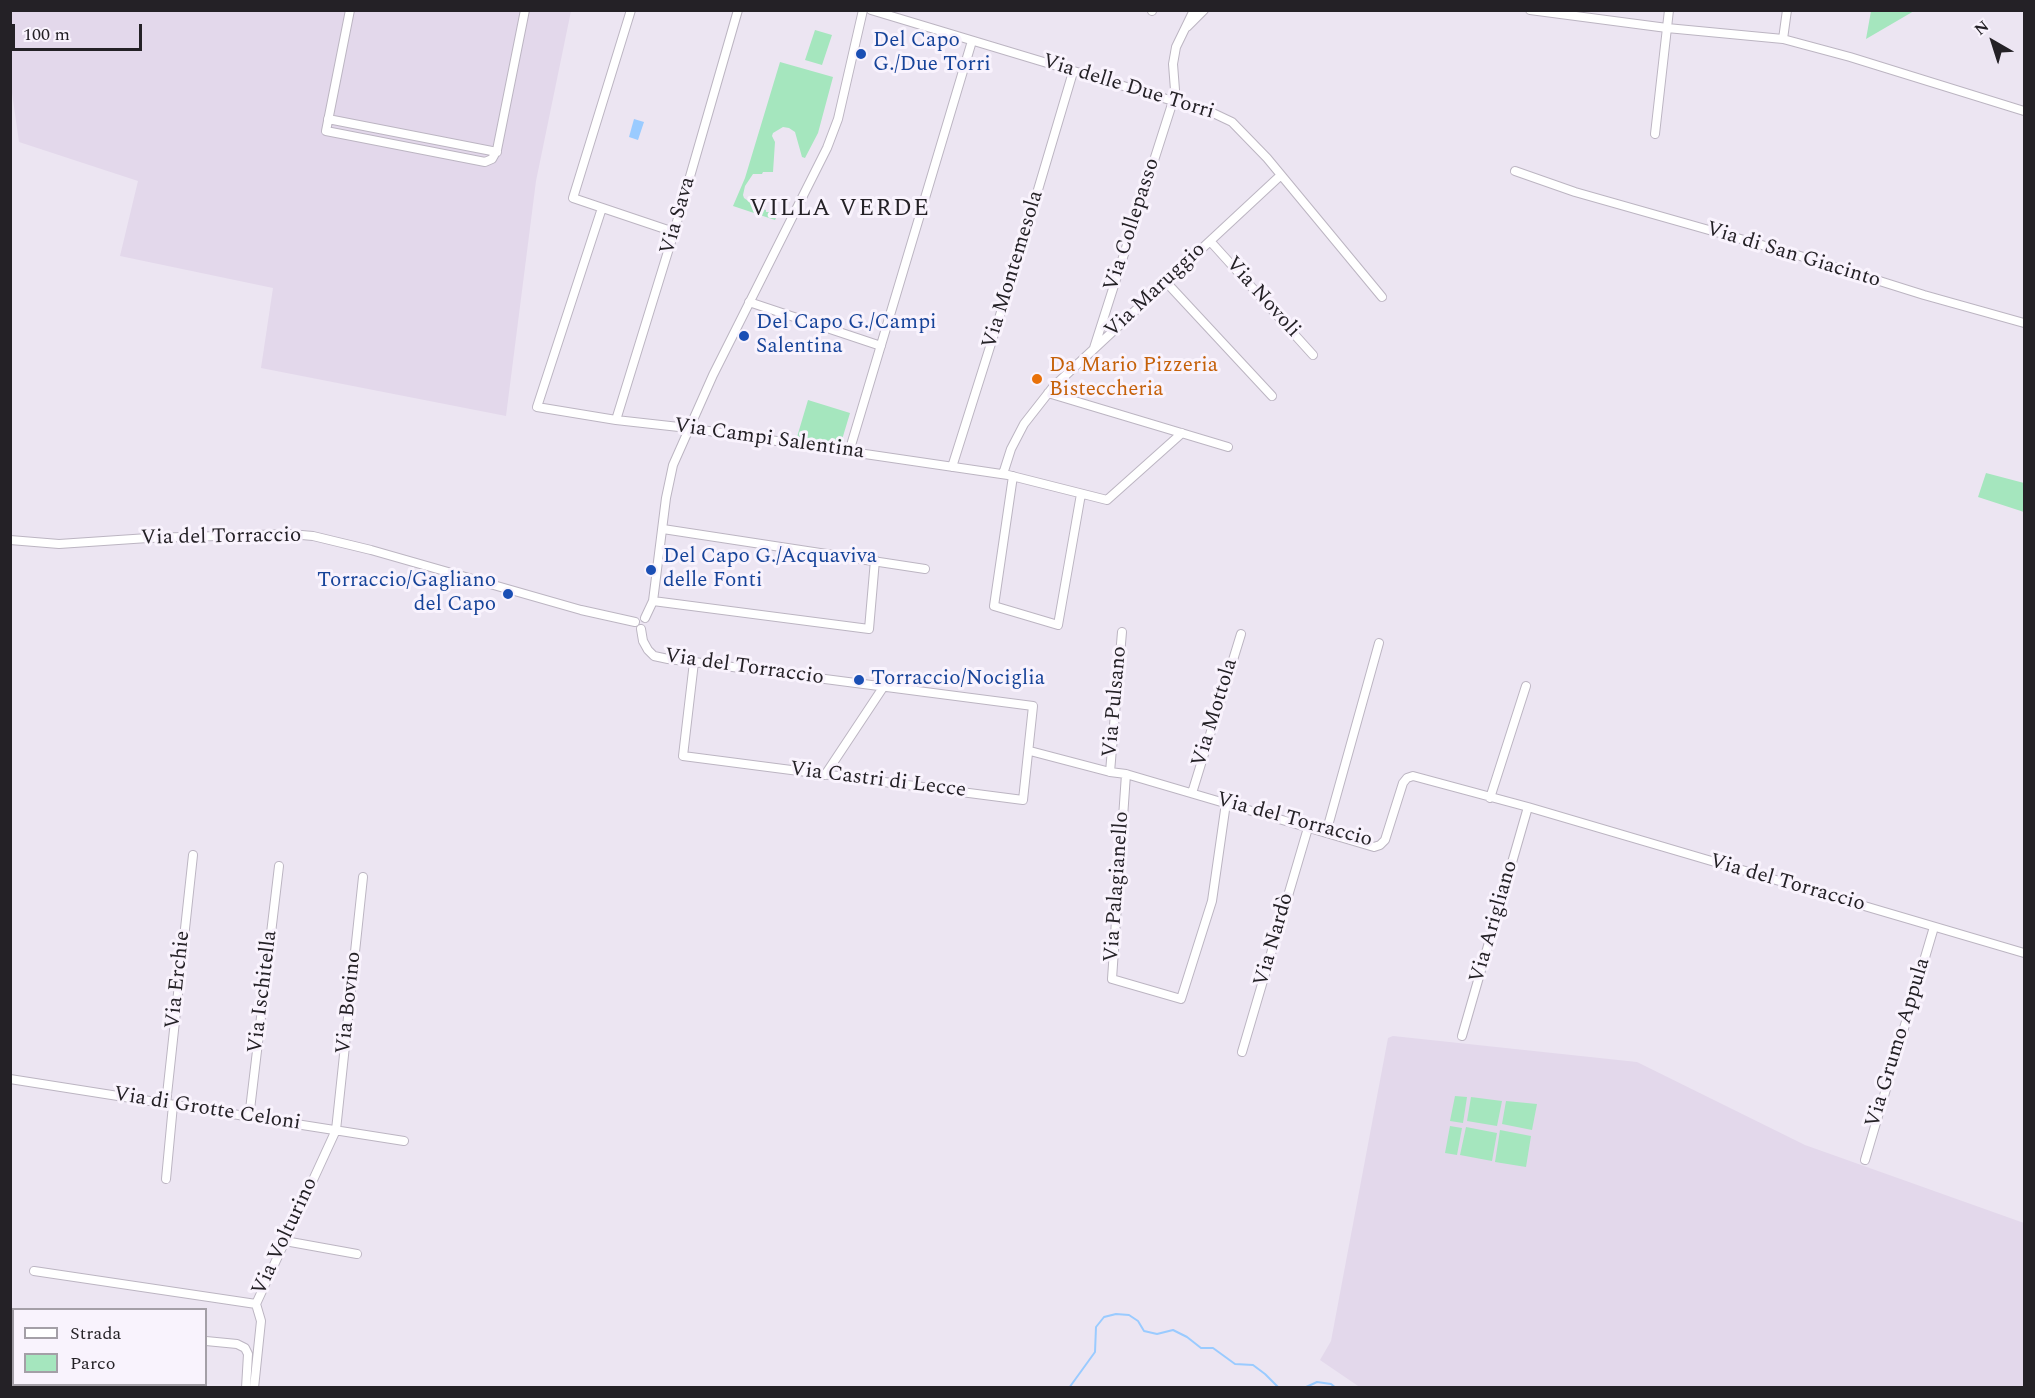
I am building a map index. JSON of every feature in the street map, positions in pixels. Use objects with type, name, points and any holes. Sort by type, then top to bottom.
[{"type":"street","points":[[350,10],[326,131],[483,162],[492,159],[496,152],[525,10]]},
{"type":"street","points":[[631,10],[573,198],[674,232]]},
{"type":"street","name":"Via Sava","points":[[616,420],[674,232],[738,10]]},
{"type":"street","points":[[645,618],[640,617],[635,622],[637,627],[641,629],[647,626],[645,618],[654,601],[666,498],[673,465],[688,428],[749,302],[827,148],[838,119],[863,10]]},
{"type":"street","name":"Via delle Due Torri","points":[[871,10],[1220,115],[1247,135],[1382,297]]},
{"type":"street","name":"Via Collepasso","points":[[1093,350],[1173,101],[1174,53],[1194,10]]},
{"type":"street","points":[[1186,28],[1204,10]]},
{"type":"street","points":[[1530,10],[1667,28],[1783,39],[1840,54],[2025,111]]},
{"type":"street","points":[[1655,134],[1669,10]]},
{"type":"street","points":[[1783,39],[1786,10]]},
{"type":"street","points":[[849,452],[972,41]]},
{"type":"street","name":"Via Montemesola","points":[[952,467],[1073,72]]},
{"type":"street","points":[[328,119],[496,152]]},
{"type":"street","name":"Via di San Giacinto","points":[[1515,171],[1924,295],[2025,323]]},
{"type":"street","name":"Via Maruggio","points":[[1003,474],[1018,433],[1048,393],[1281,174]]},
{"type":"street","name":"Via Campi Salentina","points":[[602,208],[537,407],[1003,474],[1107,500],[1182,434]]},
{"type":"street","name":"Via Novoli","points":[[1210,241],[1313,355]]},
{"type":"street","points":[[1166,282],[1272,396]]},
{"type":"street","points":[[749,302],[881,346]]},
{"type":"street","points":[[1048,393],[1228,447]]},
{"type":"street","points":[[1013,476],[994,606],[1058,626],[1080,494]]},
{"type":"street","points":[[663,530],[925,569]]},
{"type":"street","name":"Via del Torraccio","points":[[10,540],[59,544],[148,538],[290,534],[313,536],[382,553],[581,610],[635,622]]},
{"type":"street","points":[[654,601],[869,628],[875,561]]},
{"type":"street","name":"Via del Torraccio","points":[[641,629],[643,641],[654,656],[1033,706],[1030,751],[1126,774],[1374,846],[1380,845],[1385,840],[1403,783],[1409,777],[1528,807],[2025,953]]},
{"type":"street","name":"Via Pulsano","points":[[1110,772],[1122,632]]},
{"type":"street","name":"Via Mottola","points":[[1192,793],[1241,634]]},
{"type":"street","points":[[1326,833],[1379,643]]},
{"type":"street","name":"Via Castri di Lecce","points":[[694,662],[683,756],[1023,800],[1030,751]]},
{"type":"street","points":[[825,775],[884,686]]},
{"type":"street","points":[[1490,798],[1526,686]]},
{"type":"street","name":"Via Palagianello","points":[[1126,774],[1112,979],[1181,999],[1212,901],[1226,803]]},
{"type":"street","name":"Via Arigliano","points":[[1462,1036],[1528,807]]},
{"type":"street","name":"Via Nardò","points":[[1242,1052],[1308,828]]},
{"type":"street","name":"Via Erchie","points":[[166,1179],[170,1105],[193,855]]},
{"type":"street","name":"Via Ischitella","points":[[249,1118],[279,866]]},
{"type":"street","name":"Via Bovino","points":[[336,1130],[363,877]]},
{"type":"street","name":"Via Grumo Appula","points":[[1865,1160],[1934,927]]},
{"type":"street","name":"Via di Grotte Celoni","points":[[10,1079],[404,1141]]},
{"type":"street","name":"Via Volturino","points":[[34,1271],[256,1304],[336,1130]]},
{"type":"street","points":[[285,1241],[357,1254]]},
{"type":"street","points":[[254,1388],[261,1321],[256,1304]]},
{"type":"street","points":[[207,1341],[237,1344],[245,1348],[248,1354],[246,1388]]},
{"type":"shaded area","points":[[10,11],[571,11],[536,181],[506,416],[261,368],[273,288],[120,256],[138,181],[19,142],[11,86]]},
{"type":"shaded area","points":[[1393,1036],[1637,1062],[1805,1145],[2024,1223],[2024,1387],[1361,1388],[1320,1360],[1331,1341],[1388,1038]]},
{"type":"green space","points":[[1871,10],[1914,11],[1866,39]]},
{"type":"green space","points":[[815,30],[832,35],[822,65],[805,60]]},
{"type":"green space","points":[[780,62],[833,77],[818,133],[805,158],[802,157],[795,132],[783,127],[772,136],[775,142],[773,172],[753,174],[745,186],[744,198],[766,212],[779,212],[775,220],[733,206],[745,178]]},
{"type":"green space","points":[[808,400],[850,413],[841,443],[797,437]]},
{"type":"green space","points":[[1986,473],[2024,483],[2024,512],[1978,497]]},
{"type":"green space","points":[[1455,1096],[1467,1097],[1463,1123],[1450,1121]]},
{"type":"green space","points":[[1471,1097],[1502,1101],[1497,1126],[1467,1121]]},
{"type":"green space","points":[[1506,1101],[1537,1104],[1532,1130],[1502,1124]]},
{"type":"green space","points":[[1450,1126],[1462,1128],[1457,1155],[1445,1153]]},
{"type":"green space","points":[[1466,1127],[1497,1133],[1492,1161],[1460,1155]]},
{"type":"green space","points":[[1500,1130],[1531,1136],[1526,1167],[1495,1162]]},
{"type":"water","points":[[634,119],[644,122],[638,140],[629,137]]},
{"type":"waterway","points":[[1069,1388],[1095,1352],[1096,1327],[1104,1317],[1116,1314],[1129,1315],[1138,1321],[1144,1331],[1157,1334],[1173,1330],[1201,1348],[1213,1348],[1235,1364],[1253,1365],[1279,1388]]},
{"type":"waterway","points":[[1304,1388],[1317,1382],[1331,1384],[1336,1388]]},
{"type":"place","name":"Del Capo G./Due Torri","points":[[861,54]]},
{"type":"place","name":"Del Capo G./Campi Salentina","points":[[744,336]]},
{"type":"place","name":"Da Mario Pizzeria Bisteccheria","points":[[1037,379]]},
{"type":"place","name":"Del Capo G./Acquaviva delle Fonti","points":[[651,570]]},
{"type":"place","name":"Torraccio/Gagliano del Capo","points":[[508,594]]},
{"type":"place","name":"Torraccio/Nociglia","points":[[859,680]]},
{"type":"district","name":"VILLA VERDE","points":[[840,210]]}]
